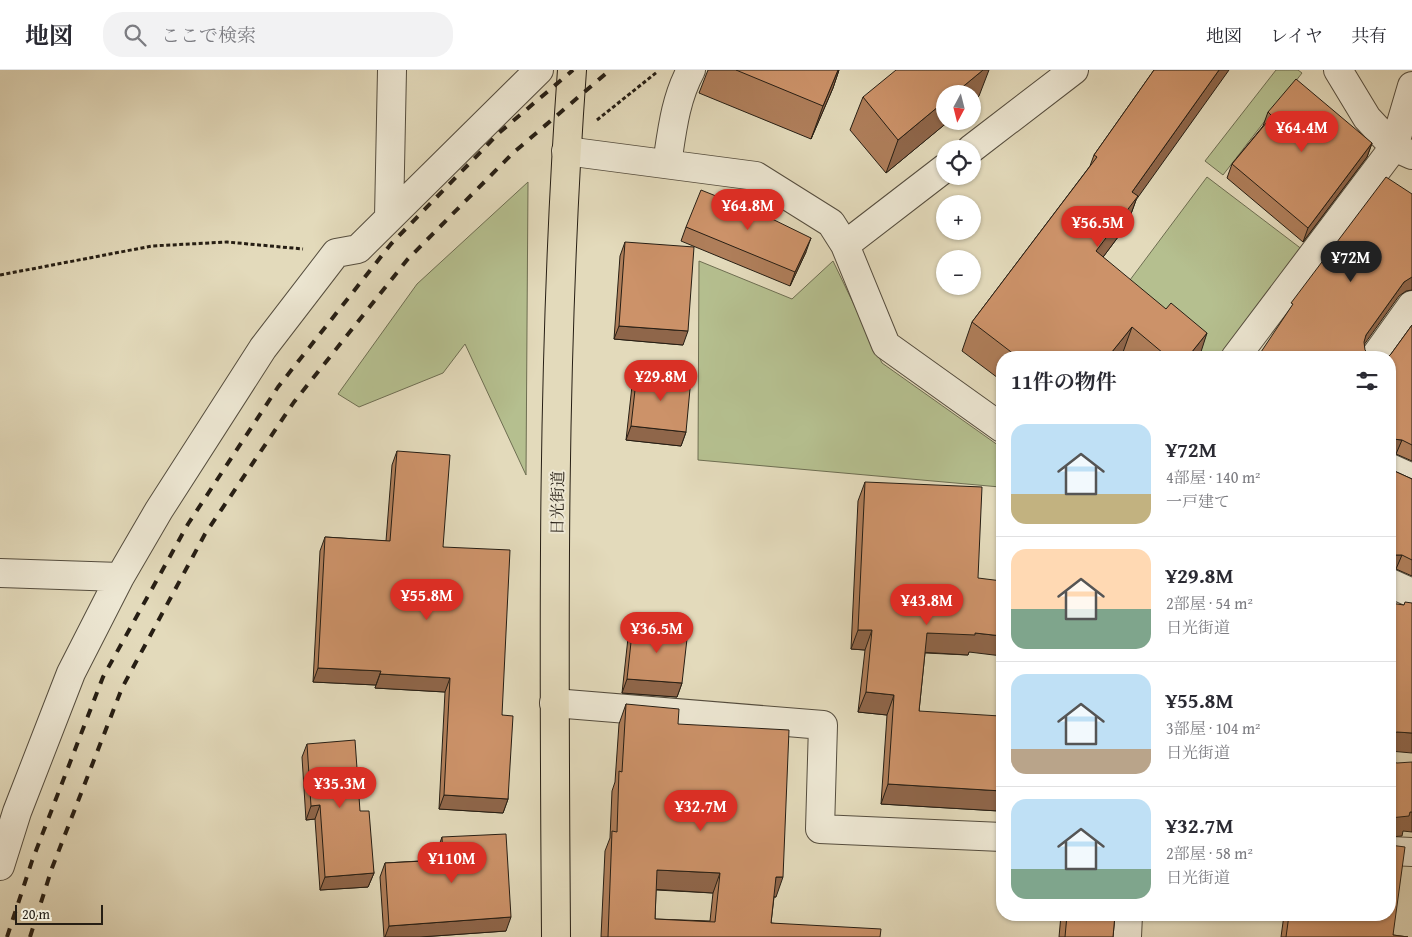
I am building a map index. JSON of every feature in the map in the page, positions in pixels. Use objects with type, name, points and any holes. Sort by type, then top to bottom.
[{"type":"main road","name":"日光街道","points":[[556,937],[554,703],[559,288],[572,70]]},
{"type":"street","points":[[389,218],[392,70]]},
{"type":"street","points":[[0,866],[17,812],[71,674],[120,577],[159,510],[263,348],[336,253],[358,249],[539,70]]},
{"type":"street","points":[[667,164],[676,107],[681,88],[691,70]]},
{"type":"street","points":[[981,141],[1074,70]]},
{"type":"street","points":[[1338,70],[1367,118],[1403,151]]},
{"type":"street","points":[[1241,351],[1403,151],[1412,86]]},
{"type":"street","points":[[566,151],[756,176],[831,223],[845,245],[886,345],[996,424]]},
{"type":"street","points":[[845,245],[936,175]]},
{"type":"street","points":[[1379,351],[1412,305]]},
{"type":"street","points":[[1396,471],[1412,478]]},
{"type":"street","points":[[0,573],[120,577]]},
{"type":"street","points":[[1396,586],[1412,593]]},
{"type":"street","points":[[554,703],[823,724],[820,829],[996,837]]},
{"type":"street","points":[[1396,851],[1412,852]]},
{"type":"street","points":[[1127,937],[1128,921]]},
{"type":"path","points":[[595,121],[659,70]]},
{"type":"path","points":[[0,274],[152,246],[227,242],[336,253]]},
{"type":"green space","points":[[1276,70],[1298,70],[1302,73],[1223,175],[1205,161]]},
{"type":"green space","points":[[1207,177],[1303,250],[1227,351],[1200,351],[1121,292]]},
{"type":"green space","points":[[528,182],[526,475],[465,344],[443,373],[359,407],[338,394],[417,284]]},
{"type":"green space","points":[[699,261],[792,299],[833,261],[882,363],[996,444],[996,487],[698,460]]},
{"type":"building","points":[[736,70],[838,70],[823,106]]},
{"type":"building","points":[[896,70],[983,70],[965,85],[936,85],[936,108],[898,140],[863,97]]},
{"type":"building","points":[[1154,70],[1219,70],[1132,192],[1138,196],[1096,251],[1166,309],[1171,303],[1207,333],[1193,351],[1161,351],[1132,327],[1113,351],[1010,351],[972,322],[1097,157],[1094,155]]},
{"type":"building","points":[[1296,79],[1372,143],[1308,228],[1232,164],[1272,116],[1268,112]]},
{"type":"building","points":[[1386,177],[1412,194],[1412,277],[1404,282],[1366,335],[1364,342],[1366,351],[1262,351],[1293,304],[1291,303]]},
{"type":"building","points":[[701,190],[766,216],[811,238],[795,272],[686,227]]},
{"type":"building","points":[[625,242],[694,247],[688,331],[619,326]]},
{"type":"building","points":[[1412,325],[1412,445],[1396,439],[1396,351],[1393,351]]},
{"type":"building","points":[[637,372],[691,378],[686,432],[631,426]]},
{"type":"building","points":[[397,451],[450,455],[443,547],[510,550],[502,715],[513,716],[508,799],[444,795],[450,678],[380,674],[381,671],[318,668],[325,537],[390,541]]},
{"type":"building","points":[[1396,472],[1412,479],[1412,560],[1402,555],[1396,555]]},
{"type":"building","points":[[865,482],[982,487],[978,578],[996,580],[996,635],[975,633],[975,635],[927,633],[919,711],[996,716],[996,791],[888,784],[894,695],[866,692],[872,630],[858,630]]},
{"type":"building","points":[[1405,602],[1412,603],[1412,733],[1396,732],[1396,604],[1404,605]]},
{"type":"building","points":[[633,624],[688,630],[682,683],[627,679]]},
{"type":"building","points":[[626,704],[679,709],[678,724],[789,730],[783,877],[776,877],[771,923],[881,929],[880,937],[608,937],[612,831],[617,832],[619,771],[622,772]],"holes":[[[657,870],[720,873],[715,922],[655,919]]]},
{"type":"building","points":[[355,740],[360,811],[369,811],[374,873],[325,877],[320,805],[311,806],[307,744]]},
{"type":"building","points":[[1412,762],[1412,812],[1410,812],[1409,816],[1396,817],[1396,763]]},
{"type":"building","points":[[506,834],[511,917],[389,926],[385,863],[443,860],[442,837]]},
{"type":"building","points":[[1396,846],[1405,847],[1396,913]]},
{"type":"building","points":[[1066,921],[1114,921],[1113,937],[1065,937]]},
{"type":"building","points":[[1288,921],[1395,921],[1393,935],[1408,937],[1286,937]]},
{"type":"railway","points":[[7,937],[32,861],[103,677],[188,524],[278,387],[391,244],[500,132],[573,70]]},
{"type":"railway","points":[[30,937],[52,868],[122,688],[205,534],[294,402],[407,260],[513,153],[610,70]]}]
